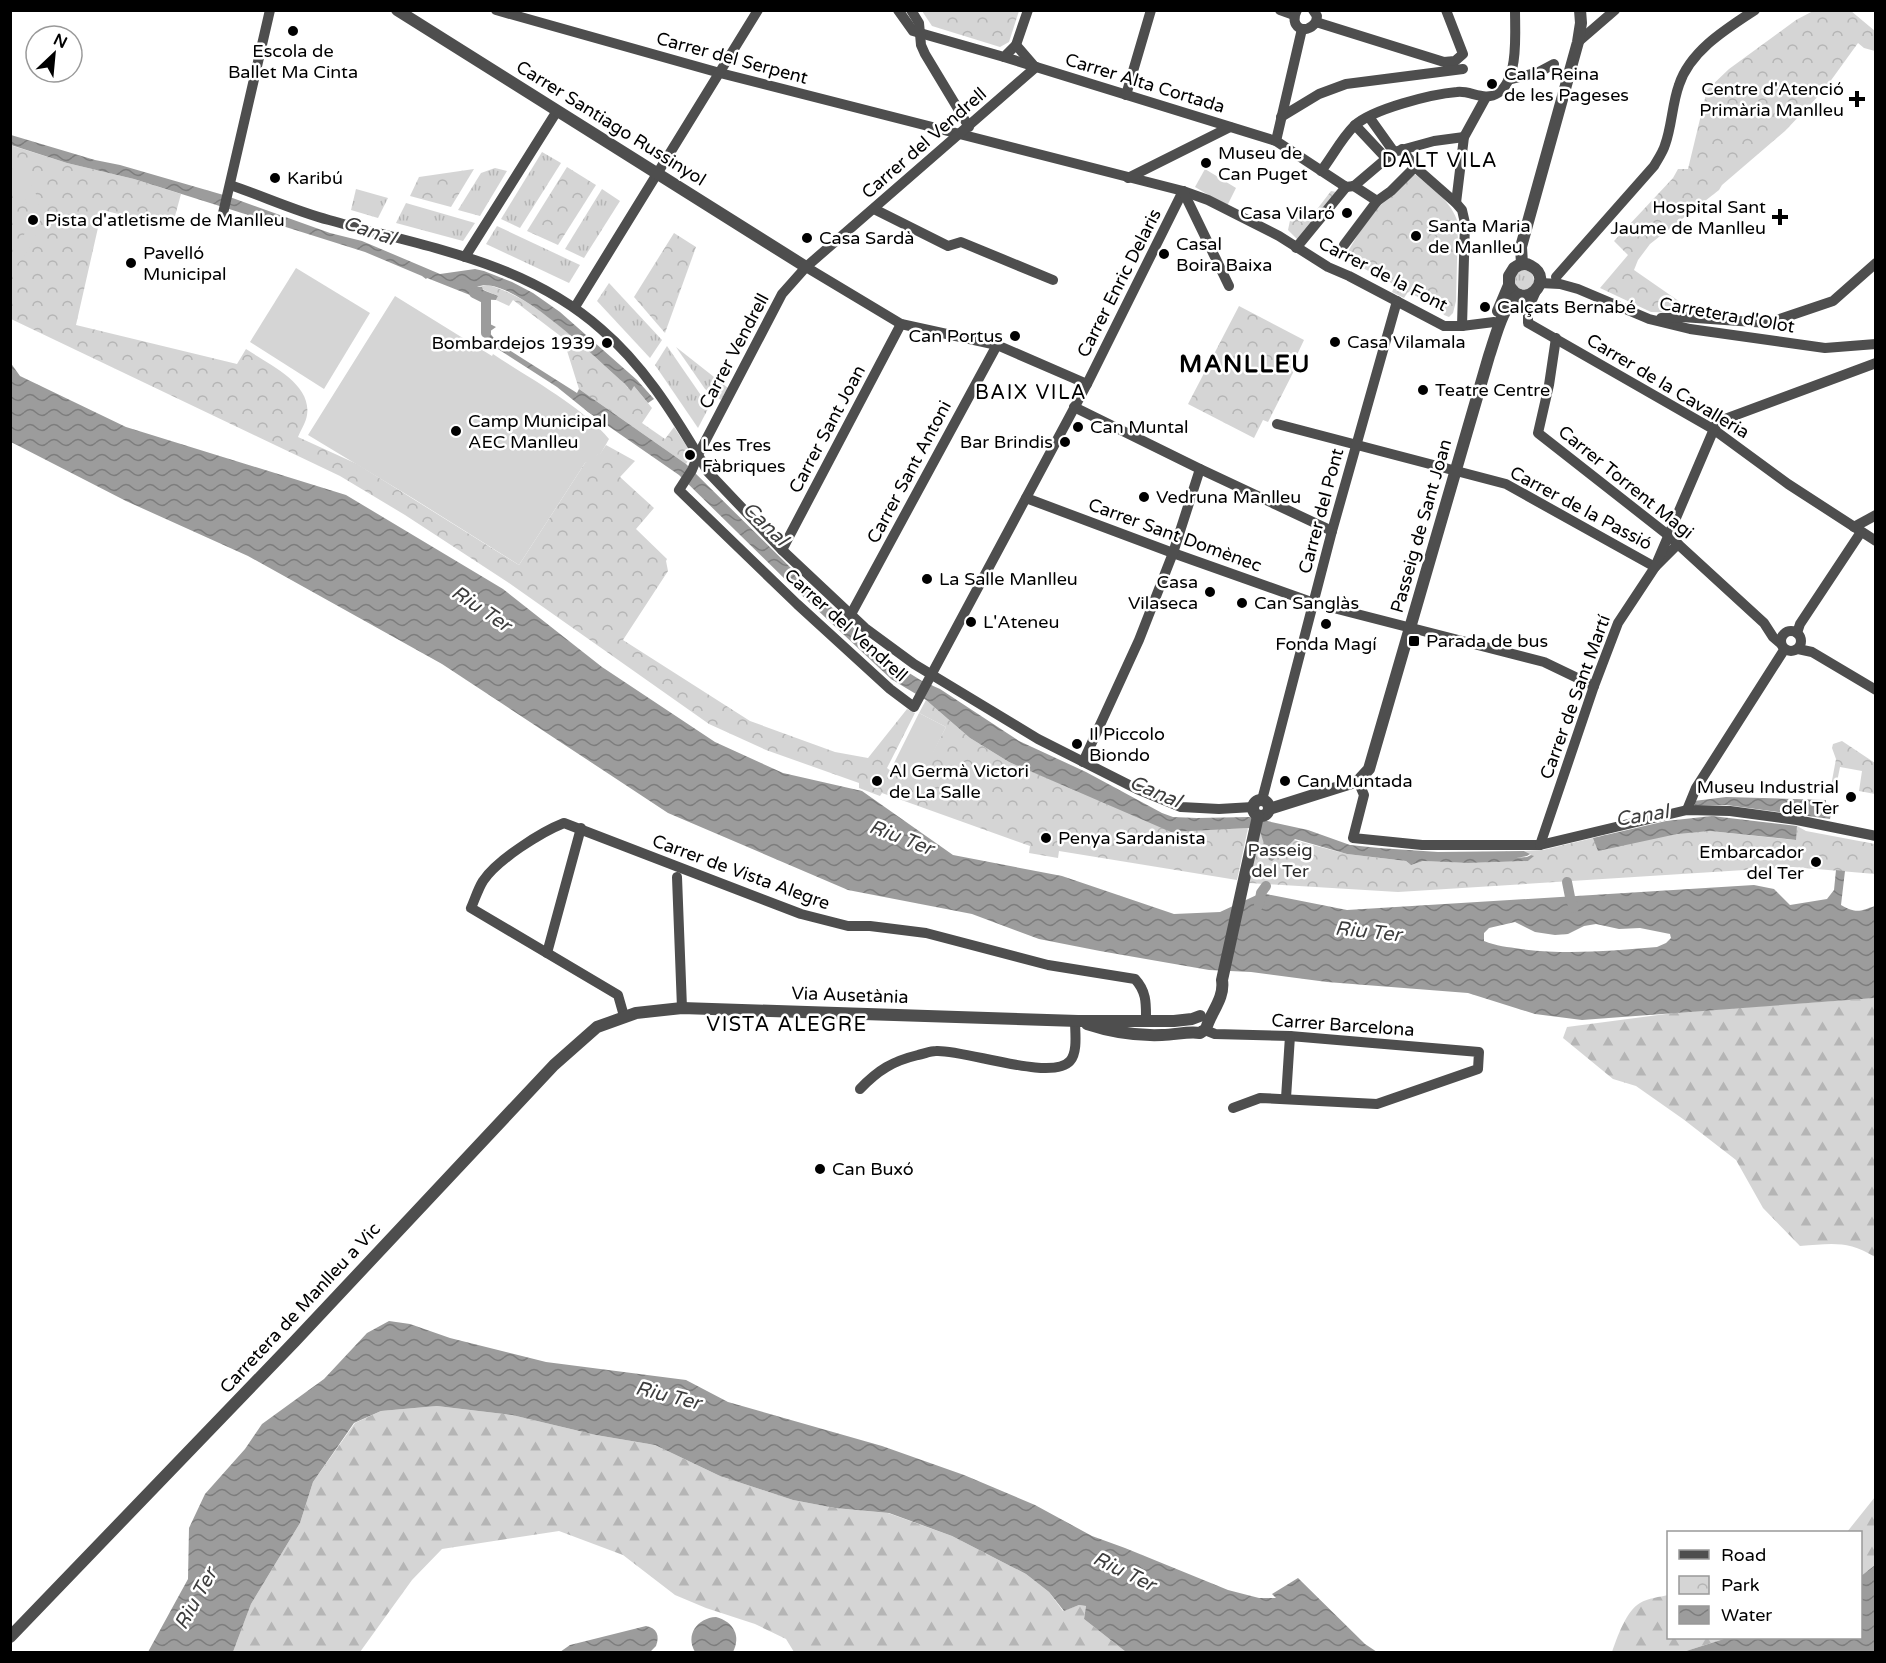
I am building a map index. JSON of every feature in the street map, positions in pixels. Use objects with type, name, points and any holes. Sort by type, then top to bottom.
[{"type":"street","points":[[221,222],[270,10]]},
{"type":"street","name":"Carrer Santiago Russinyol","points":[[397,10],[806,267]]},
{"type":"street","name":"Carrer del Serpent","points":[[496,10],[720,73],[1128,178]]},
{"type":"street","points":[[575,308],[758,10]]},
{"type":"street","points":[[898,10],[913,31],[919,33]]},
{"type":"street","points":[[911,10],[919,23],[919,33],[925,54],[969,127]]},
{"type":"street","points":[[1004,57],[1016,45],[1028,10]]},
{"type":"street","points":[[1126,95],[1150,10]]},
{"type":"street","points":[[1280,10],[1296,13],[1295,22],[1302,29]]},
{"type":"street","points":[[1302,29],[1310,28],[1316,22],[1317,16],[1314,10]]},
{"type":"street","points":[[1316,22],[1444,62],[1455,61],[1463,54],[1446,10]]},
{"type":"street","points":[[1321,171],[1355,125],[1369,117],[1415,100],[1460,91],[1486,97],[1498,93],[1508,80],[1514,64],[1515,10]]},
{"type":"street","points":[[1528,266],[1521,246],[1578,42],[1581,23],[1580,10]]},
{"type":"street","points":[[1578,42],[1615,10]]},
{"type":"street","points":[[1556,277],[1648,172],[1660,155],[1665,145],[1678,86],[1684,73],[1713,40],[1755,10]]},
{"type":"street","points":[[1276,141],[1302,29]]},
{"type":"street","name":"Carrer Alta Cortada","points":[[919,33],[1276,141],[1321,171],[1377,201]]},
{"type":"street","points":[[1016,45],[1036,67]]},
{"type":"street","points":[[1508,80],[1539,72],[1554,64]]},
{"type":"street","name":"Carrer del Vendrell","points":[[806,267],[1036,67]]},
{"type":"street","points":[[1281,117],[1319,94],[1346,84],[1463,69]]},
{"type":"street","points":[[1456,203],[1464,137],[1486,97]]},
{"type":"street","points":[[465,257],[557,111]]},
{"type":"street","points":[[1369,117],[1394,153]]},
{"type":"street","points":[[1355,125],[1415,167],[1462,210],[1466,223],[1462,326]]},
{"type":"street","points":[[1128,178],[1230,127]]},
{"type":"street","points":[[1296,248],[1350,187],[1394,153],[1434,141],[1464,137]]},
{"type":"street","points":[[1344,245],[1377,201],[1391,191],[1415,167]]},
{"type":"street","name":"Carrer de la Font","points":[[1128,178],[1183,191],[1208,200],[1279,236],[1328,267],[1444,326],[1494,322]]},
{"type":"street","points":[[229,190],[486,262],[519,275],[575,308],[626,352],[658,394],[708,472],[782,550],[850,616],[930,679],[1038,739],[1137,789],[1180,807],[1260,810],[1358,781],[1364,795],[1353,838],[1422,845],[1540,845],[1688,810],[1730,811],[1797,820],[1875,836]]},
{"type":"street","points":[[1183,191],[1229,286]]},
{"type":"street","name":"Carrer Enric Delaris","points":[[930,679],[1087,384],[1183,191]]},
{"type":"street","points":[[874,209],[948,246],[961,242],[1053,280]]},
{"type":"street","points":[[1650,319],[1682,316],[1768,323],[1833,301],[1875,262]]},
{"type":"street","points":[[1489,356],[1494,322],[1509,285],[1511,272],[1514,268],[1528,266],[1538,272],[1538,287],[1525,296],[1512,290],[1509,285]]},
{"type":"street","name":"Carretera d'Olot","points":[[1528,266],[1571,282],[1578,289]]},
{"type":"street","points":[[806,267],[901,324],[997,345],[1087,384]]},
{"type":"street","name":"Carrer Vendrell","points":[[698,455],[782,294],[806,267]]},
{"type":"street","name":"Carretera d'Olot","points":[[1538,287],[1560,284],[1578,289],[1650,319],[1690,329],[1825,348],[1875,344]]},
{"type":"street","name":"Carrer de la Cavalleria","points":[[1538,287],[1528,309],[1528,323],[1713,429],[1788,484],[1875,541]]},
{"type":"street","name":"Passeig de Sant Joan","points":[[1358,781],[1372,762],[1489,356],[1510,302],[1520,295]]},
{"type":"street","name":"Carrer del Pont","points":[[1260,810],[1332,531],[1397,301]]},
{"type":"street","name":"Carrer Sant Joan","points":[[782,550],[901,324]]},
{"type":"street","name":"Carrer Torrent Magi","points":[[1556,338],[1538,433],[1668,535],[1764,623],[1773,638],[1782,646]]},
{"type":"street","name":"Carrer Sant Antoni","points":[[850,616],[997,345]]},
{"type":"street","points":[[1713,429],[1717,422],[1875,363]]},
{"type":"street","points":[[1074,407],[1200,470],[1332,531]]},
{"type":"street","name":"Carrer de la Passió","points":[[1277,424],[1506,484],[1655,567]]},
{"type":"street","name":"Carrer de Sant Martí","points":[[1655,567],[1713,429]]},
{"type":"street","name":"Carrer del Vendrell","points":[[698,455],[692,470],[679,490],[797,604],[890,690],[914,707],[930,679]]},
{"type":"street","points":[[1083,762],[1139,640],[1173,553],[1200,470]]},
{"type":"street","name":"Carrer Sant Domènec","points":[[1026,498],[1314,603],[1544,663],[1594,686]]},
{"type":"street","points":[[1782,646],[1791,652],[1800,624],[1858,530],[1875,514]]},
{"type":"street","name":"Carrer de Sant Martí","points":[[1540,845],[1618,623],[1655,567],[1678,544]]},
{"type":"street","name":"Carrer Torrent Magi","points":[[1764,623],[1796,638]]},
{"type":"street","points":[[1688,810],[1696,788],[1782,646],[1782,636],[1796,638],[1812,652],[1875,690]]},
{"type":"street","points":[[1199,1024],[1219,1001],[1223,988],[1222,981],[1260,810]]},
{"type":"street","name":"Carrer de Vista Alegre","points":[[547,953],[471,908],[483,882],[498,864],[564,823],[801,914],[848,926],[870,926],[926,933],[1048,965],[1135,979],[1143,988],[1146,1020]]},
{"type":"street","points":[[581,828],[547,953],[618,995],[624,1016]]},
{"type":"street","points":[[677,877],[682,1008]]},
{"type":"street","name":"Via Ausetània","points":[[624,1016],[682,1008],[1077,1021],[1146,1020],[1199,1024]]},
{"type":"street","name":"Carretera de Manlleu a Vic","points":[[10,1637],[296,1341],[554,1065],[597,1027],[624,1016]]},
{"type":"street","points":[[860,1089],[871,1078],[898,1060],[936,1051],[1031,1068],[1059,1067],[1068,1064],[1074,1053],[1077,1021]]},
{"type":"street","name":"Via Ausetània","points":[[1077,1021],[1119,1033],[1163,1035],[1199,1024]]},
{"type":"street","name":"Carrer Barcelona","points":[[1199,1024],[1215,1034],[1290,1036],[1479,1052],[1478,1069],[1377,1104],[1286,1098]]},
{"type":"street","points":[[1233,1108],[1260,1098],[1286,1098],[1290,1036]]},
{"type":"green space","points":[[922,11],[1019,11],[1009,42],[1000,47],[932,26]]},
{"type":"green space","points":[[1813,11],[1851,11],[1875,31],[1875,51],[1864,48],[1858,43],[1824,90],[1785,131],[1719,190],[1650,244],[1638,260],[1634,270],[1683,304],[1687,313],[1651,312],[1600,288],[1628,255],[1614,241],[1673,178],[1678,169],[1688,169],[1707,90],[1729,69],[1796,20]]},
{"type":"green space","points":[[10,145],[181,194],[172,227],[102,210],[76,325],[237,364],[246,349],[287,376],[303,393],[307,404],[307,415],[298,437],[357,464],[519,565],[585,463],[600,454],[606,445],[635,461],[620,477],[654,508],[636,529],[667,559],[668,571],[623,640],[750,721],[835,752],[868,758],[907,709],[915,713],[887,768],[891,771],[893,767],[918,780],[946,727],[919,713],[926,700],[970,738],[1009,762],[1178,832],[1248,828],[1237,880],[1059,851],[1058,858],[1029,853],[1030,846],[882,793],[880,796],[859,788],[859,783],[766,750],[709,724],[509,583],[405,515],[340,476],[11,319]]},
{"type":"green space","points":[[542,152],[561,163],[520,228],[501,219]]},
{"type":"green space","points":[[567,167],[596,185],[558,245],[527,231]]},
{"type":"green space","name":"Pista d'atletisme de Manlleu","points":[[11,168],[30,183],[37,196],[39,219],[27,253],[11,269],[10,256],[26,231],[29,215],[26,200],[11,180]]},
{"type":"green space","points":[[495,168],[507,171],[480,216],[458,210],[481,173]]},
{"type":"green space","points":[[474,169],[451,207],[410,196],[419,177]]},
{"type":"green space","points":[[1205,169],[1236,188],[1227,206],[1195,187]]},
{"type":"green space","points":[[1412,175],[1416,175],[1441,196],[1458,223],[1456,301],[1453,313],[1449,317],[1429,305],[1430,303],[1408,292],[1404,298],[1392,292],[1395,285],[1344,258],[1382,200]]},
{"type":"green space","points":[[356,189],[388,198],[378,218],[351,210]]},
{"type":"green space","points":[[602,189],[620,201],[584,258],[565,249]]},
{"type":"green space","points":[[1331,191],[1337,192],[1298,240],[1288,230],[1292,211],[1308,221]]},
{"type":"green space","points":[[406,203],[475,223],[463,241],[396,223]]},
{"type":"green space","points":[[497,226],[580,265],[569,283],[486,244]]},
{"type":"green space","points":[[674,233],[696,247],[665,333],[634,297]]},
{"type":"green space","points":[[296,268],[370,313],[324,389],[250,342]]},
{"type":"green space","points":[[1524,270],[1531,273],[1534,280],[1531,287],[1524,290],[1517,287],[1514,280],[1517,273]]},
{"type":"green space","points":[[609,283],[662,340],[650,358],[597,301]]},
{"type":"green space","points":[[488,285],[525,301],[543,313],[628,388],[634,386],[652,408],[642,423],[665,439],[674,427],[692,454],[686,464],[579,389],[563,338],[513,300],[509,306],[496,300],[498,296],[477,287]]},
{"type":"green space","name":"Camp Municipal AEC Manlleu","points":[[395,296],[555,394],[585,416],[609,439],[600,455],[598,454],[594,460],[585,463],[519,565],[308,435]]},
{"type":"green space","points":[[1239,306],[1304,340],[1295,359],[1299,361],[1268,422],[1263,420],[1254,438],[1188,404]]},
{"type":"green space","points":[[667,346],[709,407],[698,428],[655,365]]},
{"type":"green space","points":[[676,347],[728,388],[721,400],[705,389]]},
{"type":"green space","points":[[919,713],[946,727],[919,781],[892,767]]},
{"type":"green space","points":[[1842,741],[1875,763],[1875,794],[1859,791],[1862,771],[1840,767],[1836,787],[1831,786],[1836,759],[1832,748],[1833,744]]},
{"type":"green space","name":"Passeig del Ter","points":[[1797,826],[1806,831],[1875,844],[1875,874],[1793,867],[1398,892],[1249,883],[1260,831],[1347,854],[1406,861],[1411,865],[1423,861],[1468,863],[1528,861],[1533,856],[1524,851],[1543,850],[1593,838],[1710,831],[1795,840]]},
{"type":"green space","points":[[1875,998],[1875,1257],[1847,1246],[1830,1244],[1800,1246],[1763,1208],[1736,1160],[1636,1086],[1613,1079],[1563,1038],[1567,1027],[1681,1012]]},
{"type":"green space","points":[[437,1406],[512,1415],[596,1435],[655,1445],[720,1476],[793,1500],[835,1508],[888,1513],[952,1536],[1026,1574],[1049,1592],[1063,1611],[1079,1605],[1086,1606],[1084,1619],[1126,1652],[794,1652],[786,1639],[755,1624],[675,1595],[623,1555],[559,1531],[442,1549],[412,1580],[360,1652],[233,1652],[251,1604],[300,1523],[313,1482],[355,1423],[381,1411]]},
{"type":"green space","points":[[1875,1497],[1875,1565],[1862,1575],[1862,1531],[1848,1531]]},
{"type":"green space","points":[[1667,1595],[1667,1639],[1724,1639],[1683,1652],[1612,1652],[1630,1612],[1647,1600]]},
{"type":"water","points":[[11,135],[227,196],[330,233],[362,241],[440,274],[475,269],[512,282],[533,293],[560,312],[637,380],[654,399],[648,403],[634,386],[631,391],[553,321],[510,293],[492,286],[477,287],[482,287],[483,290],[498,296],[496,300],[476,299],[365,252],[134,179],[67,163],[11,145]]},
{"type":"water","points":[[486,322],[496,327],[489,332],[502,348],[503,346],[577,393],[579,389],[686,464],[885,658],[922,681],[940,689],[1019,741],[1086,772],[1173,817],[1249,817],[1308,830],[1350,845],[1438,852],[1524,851],[1530,854],[1516,858],[1534,856],[1528,861],[1468,863],[1423,861],[1411,865],[1406,861],[1347,854],[1295,839],[1272,861],[1269,860],[1260,831],[1248,828],[1171,832],[1009,762],[970,738],[926,700],[891,679],[679,475],[588,412],[557,387],[490,344],[481,328]]},
{"type":"water","name":"Riu Ter","points":[[10,362],[20,376],[126,427],[346,495],[503,589],[602,667],[715,742],[783,773],[862,791],[953,855],[1062,876],[1174,914],[1220,912],[1261,893],[1347,910],[1754,885],[1774,889],[1790,905],[1827,899],[1834,890],[1836,870],[1845,871],[1841,905],[1858,911],[1875,906],[1875,998],[1582,1020],[1535,1014],[1468,993],[1209,970],[1100,951],[1039,939],[972,914],[848,890],[668,813],[442,664],[248,556],[126,501],[11,442]],"holes":[[[1515,922],[1535,932],[1568,934],[1584,926],[1596,924],[1619,929],[1640,928],[1670,934],[1671,938],[1657,947],[1572,952],[1521,949],[1484,941],[1484,933],[1489,928]]]},
{"type":"water","points":[[1726,797],[1826,800],[1825,806],[1832,808],[1830,819],[1726,805],[1695,806],[1694,801]]},
{"type":"water","points":[[1712,816],[1797,826],[1796,840],[1710,831],[1677,834],[1598,851],[1593,838],[1666,821]]},
{"type":"water","name":"Riu Ter","points":[[389,1321],[410,1324],[450,1338],[546,1362],[686,1380],[728,1402],[882,1446],[964,1475],[1035,1505],[1092,1536],[1228,1590],[1259,1598],[1276,1598],[1272,1594],[1298,1578],[1365,1644],[1377,1652],[1126,1652],[1084,1619],[1086,1606],[1079,1605],[1064,1611],[1049,1592],[1026,1574],[952,1536],[889,1513],[835,1508],[793,1500],[720,1476],[655,1445],[596,1435],[512,1415],[437,1406],[381,1411],[354,1423],[313,1482],[300,1523],[251,1604],[233,1652],[148,1652],[188,1579],[189,1528],[205,1494],[245,1449],[262,1424],[324,1379],[367,1333]]},
{"type":"water","points":[[1875,1565],[1875,1652],[1683,1652],[1724,1639],[1862,1639],[1862,1575]]},
{"type":"water","points":[[716,1617],[727,1622],[734,1630],[736,1640],[733,1652],[695,1652],[691,1640],[695,1628],[703,1621]]},
{"type":"water","points":[[646,1626],[655,1631],[658,1639],[656,1646],[650,1652],[560,1652],[570,1645]]},
{"type":"waterway","name":"Canal","points":[[474,293],[486,299],[486,333]]},
{"type":"waterway","points":[[1567,882],[1574,908]]},
{"type":"waterway","points":[[1259,905],[1261,893],[1266,886]]},
{"type":"place","name":"Escola de Ballet Ma Cinta","points":[[293,31]]},
{"type":"place","name":"Ca la Reina de les Pageses","points":[[1492,84]]},
{"type":"place","name":"Centre d'Atenció Primària Manlleu","points":[[1857,99]]},
{"type":"place","name":"Museu de Can Puget","points":[[1206,163]]},
{"type":"place","name":"Karibú","points":[[275,178]]},
{"type":"place","name":"Casa Vilaró","points":[[1347,213]]},
{"type":"place","name":"Hospital Sant Jaume de Manlleu","points":[[1780,217]]},
{"type":"place","name":"Pista d'atletisme de Manlleu","points":[[33,220]]},
{"type":"place","name":"Santa Maria de Manlleu","points":[[1416,236]]},
{"type":"place","name":"Casa Sardà","points":[[807,238]]},
{"type":"place","name":"Casal Boira Baixa","points":[[1164,254]]},
{"type":"place","name":"Pavelló Municipal","points":[[131,263]]},
{"type":"place","name":"Calçats Bernabé","points":[[1485,307]]},
{"type":"place","name":"Can Portus","points":[[1015,336]]},
{"type":"place","name":"Casa Vilamala","points":[[1335,342]]},
{"type":"place","name":"Bombardejos 1939","points":[[607,343]]},
{"type":"place","name":"Teatre Centre","points":[[1423,390]]},
{"type":"place","name":"Can Muntal","points":[[1078,427]]},
{"type":"place","name":"Camp Municipal AEC Manlleu","points":[[456,431]]},
{"type":"place","name":"Bar Brindis","points":[[1065,442]]},
{"type":"place","name":"Les Tres Fàbriques","points":[[690,455]]},
{"type":"place","name":"Vedruna Manlleu","points":[[1144,497]]},
{"type":"place","name":"La Salle Manlleu","points":[[927,579]]},
{"type":"place","name":"Casa Vilaseca","points":[[1210,592]]},
{"type":"place","name":"Can Sanglàs","points":[[1242,603]]},
{"type":"place","name":"L'Ateneu","points":[[971,622]]},
{"type":"place","name":"Fonda Magí","points":[[1326,624]]},
{"type":"place","name":"Parada de bus","points":[[1414,641]]},
{"type":"place","name":"Il Piccolo Biondo","points":[[1077,744]]},
{"type":"place","name":"Al Germà Victori de La Salle","points":[[877,781]]},
{"type":"place","name":"Can Muntada","points":[[1285,781]]},
{"type":"place","name":"Museu Industrial del Ter","points":[[1851,797]]},
{"type":"place","name":"Penya Sardanista","points":[[1046,838]]},
{"type":"place","name":"Embarcador del Ter","points":[[1816,862]]},
{"type":"place","name":"Can Buxó","points":[[820,1169]]},
{"type":"district","name":"DALT VILA","points":[[1440,161]]},
{"type":"district","name":"MANLLEU","points":[[1245,364]]},
{"type":"district","name":"BAIX VILA","points":[[1031,393]]},
{"type":"district","name":"VISTA ALEGRE","points":[[787,1025]]}]
